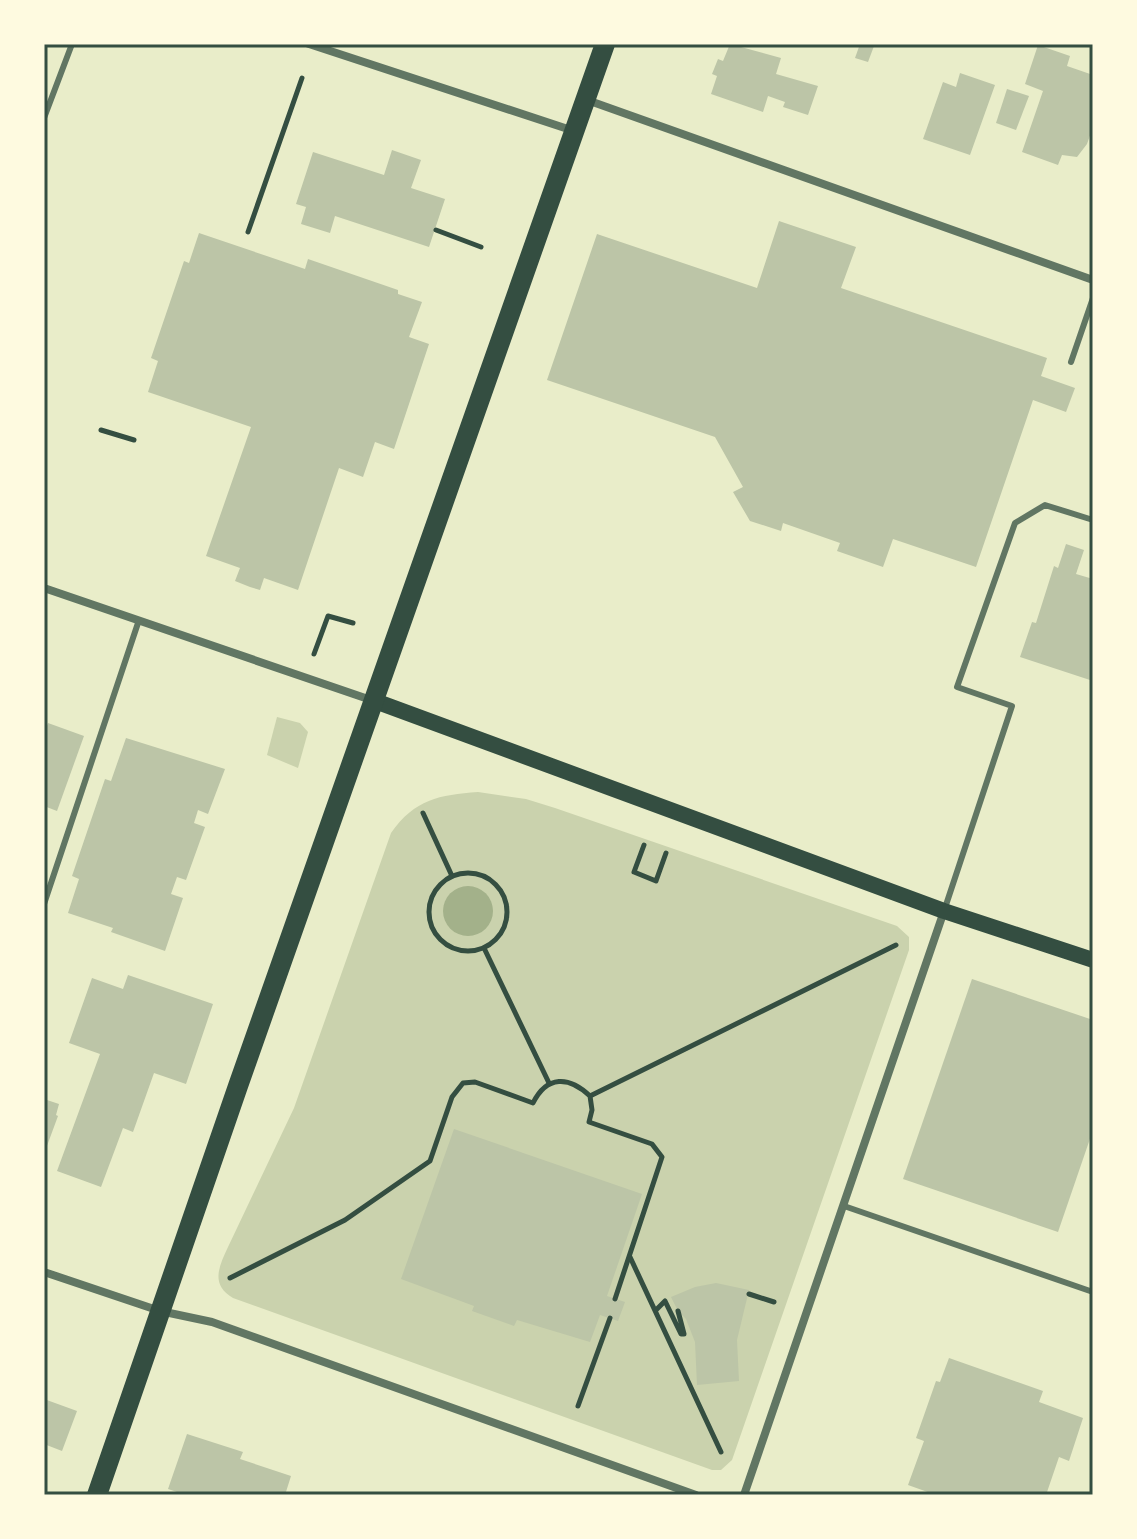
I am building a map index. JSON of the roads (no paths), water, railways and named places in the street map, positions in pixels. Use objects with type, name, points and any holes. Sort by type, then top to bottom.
[{"type":"main road","points":[[97,1495],[605,44]]},
{"type":"main road","points":[[375,701],[944,911],[1093,960]]},
{"type":"street","points":[[309,44],[574,131]]},
{"type":"street","points":[[586,100],[1093,280]]},
{"type":"street","points":[[44,588],[375,701]]},
{"type":"street","points":[[744,1495],[944,911]]},
{"type":"street","points":[[44,1272],[160,1311],[212,1322],[696,1495]]},
{"type":"lane","points":[[44,118],[72,44]]},
{"type":"lane","points":[[1071,362],[1093,298]]},
{"type":"lane","points":[[944,911],[1012,706],[957,687],[1015,523],[1045,505],[1093,520]]},
{"type":"lane","points":[[44,904],[139,620]]},
{"type":"lane","points":[[844,1206],[1093,1292]]}]
